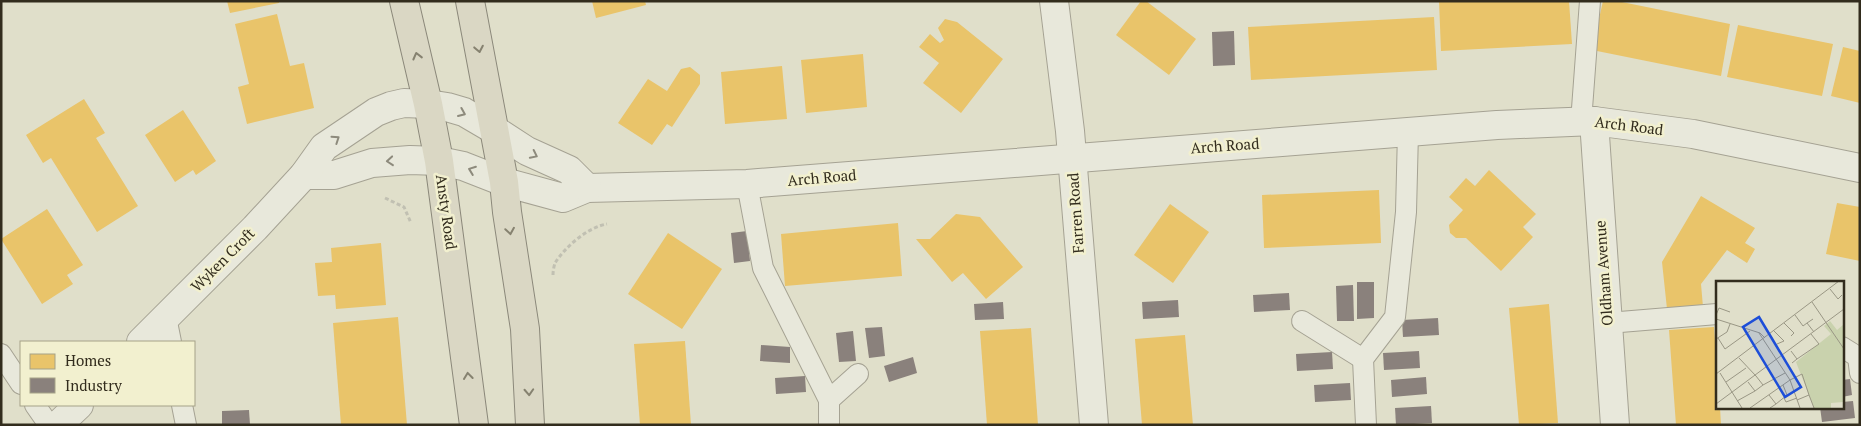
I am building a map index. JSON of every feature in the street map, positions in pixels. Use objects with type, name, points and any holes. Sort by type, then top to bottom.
[{"type":"highway","name":"Ansty Road","points":[[404,1],[439,161],[474,425]]},
{"type":"highway","points":[[470,1],[504,182],[526,329],[530,425]]},
{"type":"street","name":"Farren Road","points":[[1054,1],[1072,158],[1094,425]]},
{"type":"street","name":"Wyken Croft","points":[[143,341],[168,330],[255,228],[304,175],[324,147],[376,112],[404,103],[447,106],[464,112],[493,129]]},
{"type":"street","name":"Arch Road","points":[[588,188],[616,189],[747,184],[1496,125],[1588,122],[1693,134],[1860,168]]},
{"type":"street","name":"Oldham Avenue","points":[[1588,122],[1608,323],[1615,425]]},
{"type":"street","points":[[304,175],[334,175],[372,163],[410,160],[439,161],[463,166],[504,182],[563,198],[588,188],[569,170],[527,151],[493,129]]},
{"type":"street","points":[[58,425],[78,406]]},
{"type":"lane","points":[[1588,122],[1590,1]]},
{"type":"lane","points":[[1366,425],[1363,359],[1395,316],[1406,212],[1408,132]]},
{"type":"lane","points":[[747,184],[763,268],[828,400],[829,425]]},
{"type":"lane","points":[[1608,323],[1716,314]]},
{"type":"lane","points":[[1302,321],[1363,359]]},
{"type":"lane","points":[[1844,348],[1858,357],[1860,373]]},
{"type":"lane","points":[[1,354],[20,382]]},
{"type":"lane","points":[[828,400],[858,374]]},
{"type":"lane","points":[[37,406],[49,425]]},
{"type":"lane","points":[[182,406],[186,425]]},
{"type":"path","points":[[552,280],[554,264],[576,240],[598,226],[616,222],[616,189]]},
{"type":"path","points":[[383,197],[404,207],[414,230]]},
{"type":"building: Homes","points":[[227,1],[279,1],[279,3],[230,13]]},
{"type":"building: Homes","points":[[592,1],[645,1],[646,5],[596,18]]},
{"type":"building: Homes","points":[[1141,1],[1146,1],[1196,39],[1169,75],[1116,35]]},
{"type":"building: Homes","points":[[1439,1],[1569,1],[1572,44],[1441,51]]},
{"type":"building: Homes","points":[[1603,1],[1617,1],[1730,24],[1721,76],[1592,50]]},
{"type":"building: Homes","points":[[277,14],[290,66],[304,63],[314,108],[247,124],[238,87],[249,84],[235,24]]},
{"type":"building: Homes","points":[[1434,17],[1437,70],[1251,80],[1248,27]]},
{"type":"building: Homes","points":[[945,19],[957,22],[1003,59],[961,113],[923,83],[939,63],[919,47],[930,34],[940,43],[944,40],[938,28]]},
{"type":"building: Homes","points":[[1738,25],[1833,44],[1822,96],[1727,77]]},
{"type":"building: Homes","points":[[1843,47],[1860,51],[1860,103],[1831,96]]},
{"type":"building: Homes","points":[[863,54],[867,107],[806,113],[801,60]]},
{"type":"building: Homes","points":[[782,66],[787,119],[725,124],[721,72]]},
{"type":"building: Homes","points":[[690,67],[700,75],[700,84],[672,127],[667,124],[652,145],[618,123],[648,79],[667,91],[681,69]]},
{"type":"building: Homes","points":[[84,99],[105,133],[96,138],[138,206],[97,232],[51,158],[43,163],[26,135]]},
{"type":"building: Homes","points":[[183,110],[216,161],[196,175],[193,170],[175,182],[145,135]]},
{"type":"building: Homes","points":[[1489,170],[1536,214],[1523,227],[1533,237],[1501,271],[1466,238],[1456,238],[1450,233],[1449,225],[1463,210],[1449,197],[1466,178],[1475,186]]},
{"type":"building: Homes","points":[[1379,190],[1381,243],[1264,248],[1262,195]]},
{"type":"building: Homes","points":[[1701,196],[1755,228],[1745,243],[1755,249],[1747,263],[1727,250],[1701,284],[1703,307],[1667,309],[1662,262]]},
{"type":"building: Homes","points":[[1837,203],[1860,207],[1860,261],[1826,254]]},
{"type":"building: Homes","points":[[1170,204],[1209,232],[1173,283],[1134,255]]},
{"type":"building: Homes","points":[[47,209],[83,265],[67,275],[73,284],[42,304],[1,239]]},
{"type":"building: Homes","points":[[956,214],[980,217],[1023,267],[986,299],[963,273],[952,282],[916,239],[930,239]]},
{"type":"building: Homes","points":[[898,223],[902,276],[785,286],[781,234]]},
{"type":"building: Homes","points":[[668,233],[722,269],[682,329],[628,294]]},
{"type":"building: Homes","points":[[381,243],[386,305],[336,309],[335,295],[318,296],[315,263],[332,262],[331,248]]},
{"type":"building: Homes","points":[[1549,304],[1558,423],[1519,425],[1509,308]]},
{"type":"building: Homes","points":[[398,317],[407,425],[341,425],[333,323]]},
{"type":"building: Homes","points":[[1714,327],[1716,408],[1720,408],[1721,425],[1676,425],[1669,330]]},
{"type":"building: Homes","points":[[1031,328],[1038,425],[987,425],[980,331]]},
{"type":"building: Homes","points":[[1185,335],[1193,425],[1142,425],[1135,339]]},
{"type":"building: Homes","points":[[685,341],[691,425],[640,425],[634,344]]},
{"type":"building: Industry","points":[[1234,31],[1235,65],[1213,66],[1212,32]]},
{"type":"building: Industry","points":[[747,231],[750,261],[734,263],[731,233]]},
{"type":"building: Industry","points":[[1357,282],[1374,282],[1374,318],[1357,319]]},
{"type":"building: Industry","points":[[1353,285],[1354,321],[1337,321],[1336,286]]},
{"type":"building: Industry","points":[[1289,293],[1290,310],[1254,312],[1253,295]]},
{"type":"building: Industry","points":[[1178,300],[1179,317],[1143,319],[1142,302]]},
{"type":"building: Industry","points":[[1003,302],[1004,319],[975,320],[974,304]]},
{"type":"building: Industry","points":[[1438,318],[1439,335],[1403,337],[1402,320]]},
{"type":"building: Industry","points":[[882,327],[885,356],[869,358],[865,328]]},
{"type":"building: Industry","points":[[853,331],[856,361],[839,362],[836,333]]},
{"type":"building: Industry","points":[[761,345],[790,347],[790,363],[760,361]]},
{"type":"building: Industry","points":[[1419,351],[1420,368],[1384,370],[1383,353]]},
{"type":"building: Industry","points":[[1332,352],[1333,369],[1297,371],[1296,354]]},
{"type":"building: Industry","points":[[913,357],[917,373],[889,382],[884,366]]},
{"type":"building: Industry","points":[[805,376],[806,392],[776,394],[775,378]]},
{"type":"building: Industry","points":[[1426,377],[1427,394],[1392,397],[1391,380]]},
{"type":"building: Industry","points":[[1850,379],[1852,395],[1844,397],[1844,380]]},
{"type":"building: Industry","points":[[1350,383],[1351,400],[1315,402],[1314,385]]},
{"type":"building: Industry","points":[[1853,401],[1855,418],[1822,422],[1820,408],[1844,408],[1844,402]]},
{"type":"building: Industry","points":[[1431,406],[1432,423],[1396,425],[1395,408]]},
{"type":"building: Industry","points":[[249,410],[250,425],[222,425],[222,411]]}]
